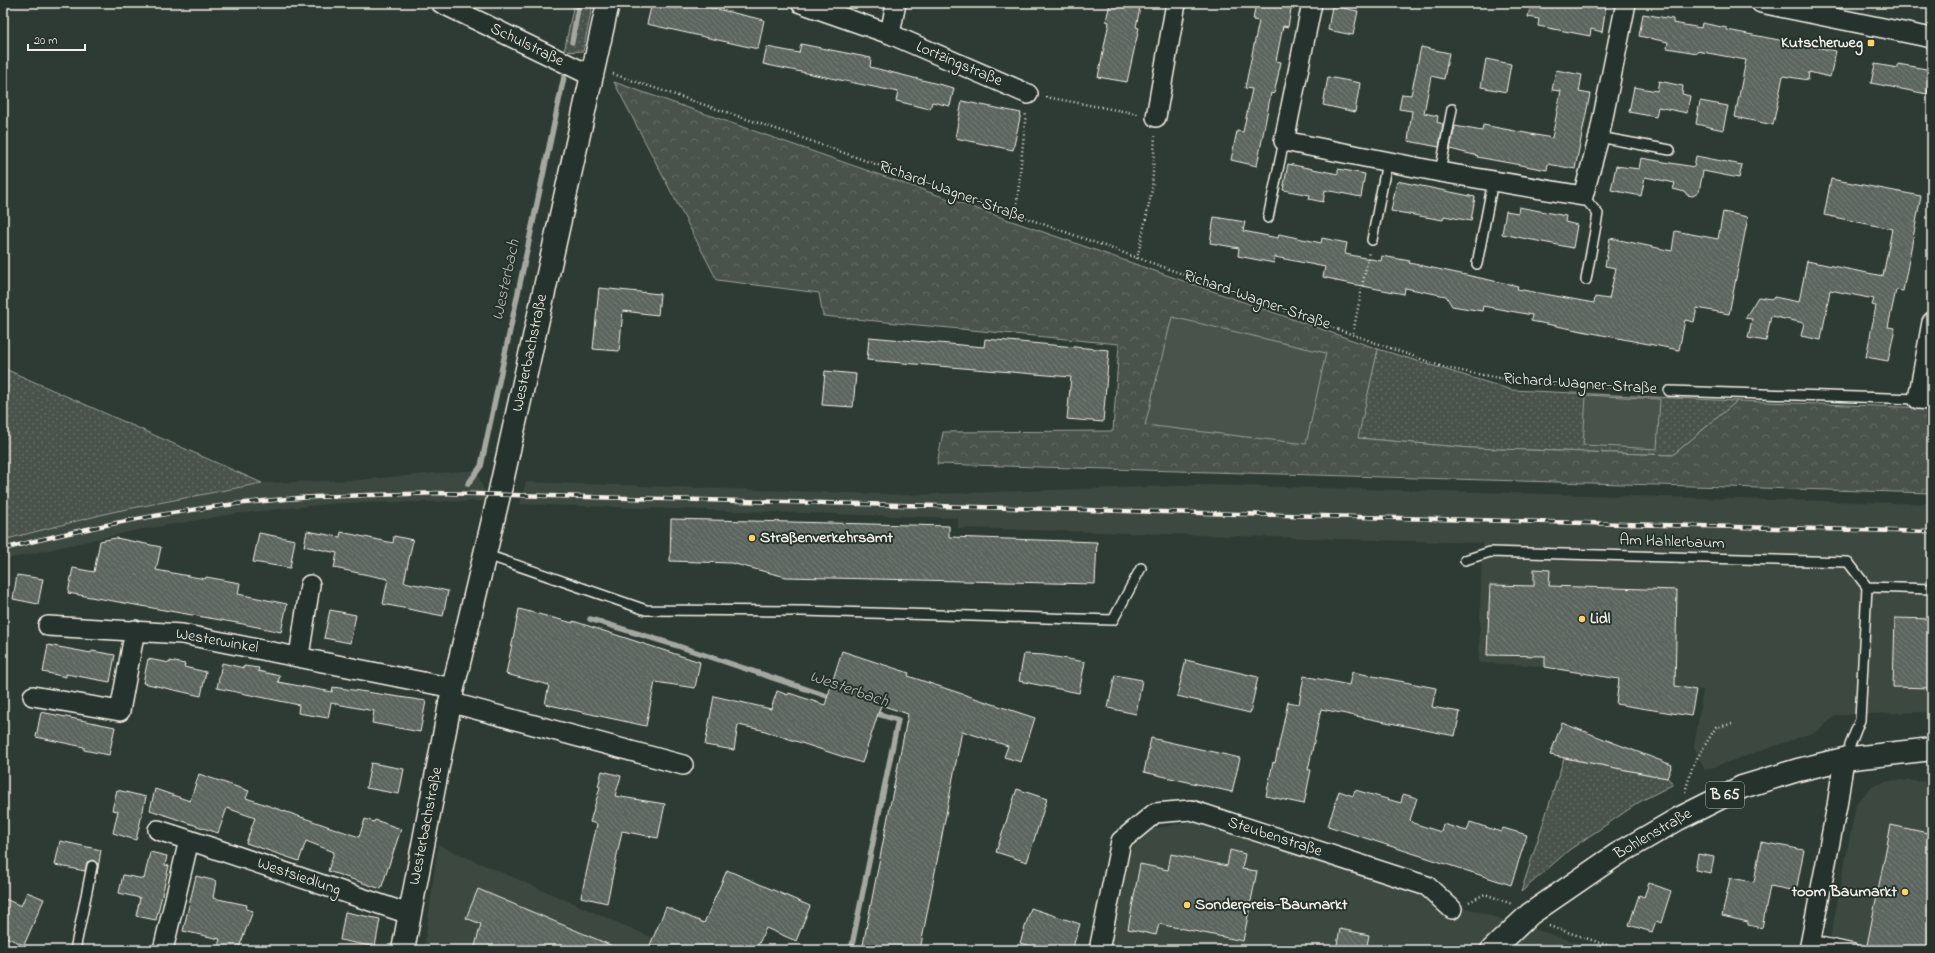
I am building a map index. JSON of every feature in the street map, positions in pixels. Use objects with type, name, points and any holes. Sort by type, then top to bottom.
[{"type":"main road","name":"Westerbachstraße","points":[[403,950],[451,695],[600,74],[608,3]]},
{"type":"main road","name":"Bohlenstraße","points":[[1492,950],[1530,914],[1616,855],[1678,819],[1742,787],[1798,770],[1844,759],[1932,749]]},
{"type":"street","name":"Schulstraße","points":[[441,3],[600,74]]},
{"type":"street","name":"Lortzingstraße","points":[[800,3],[890,34],[1028,94]]},
{"type":"street","points":[[890,34],[896,3]]},
{"type":"street","points":[[1156,117],[1176,3]]},
{"type":"street","points":[[1312,3],[1284,141],[1440,172],[1583,196],[1599,137],[1626,3]]},
{"type":"street","points":[[1761,3],[1932,38]]},
{"type":"street","points":[[1925,400],[1932,322]]},
{"type":"street","points":[[299,656],[310,585]]},
{"type":"street","name":"Westerwinkel","points":[[48,626],[182,634],[299,656],[451,695]]},
{"type":"street","points":[[33,696],[120,711],[135,630]]},
{"type":"street","points":[[451,695],[683,765]]},
{"type":"street","points":[[1810,945],[1837,806],[1844,759]]},
{"type":"street","name":"Steubenstraße","points":[[1098,950],[1121,841],[1155,813],[1191,810],[1427,886],[1452,909]]},
{"type":"street","name":"Westsiedlung","points":[[158,830],[409,914]]},
{"type":"street","points":[[164,950],[189,840]]},
{"type":"lane","points":[[1440,172],[1452,109]]},
{"type":"lane","points":[[1599,137],[1670,150]]},
{"type":"lane","points":[[1268,218],[1284,141]]},
{"type":"lane","points":[[1372,240],[1387,162]]},
{"type":"lane","points":[[1477,264],[1493,181]]},
{"type":"lane","points":[[1583,196],[1598,214],[1586,280]]},
{"type":"lane","name":"Richard-Wagner-Straße","points":[[1669,391],[1925,400]]},
{"type":"lane","name":"Am Hahlerbaum","points":[[1465,560],[1490,552],[1848,562],[1866,587]]},
{"type":"lane","points":[[484,554],[646,610],[803,611],[1113,620],[1141,568]]},
{"type":"lane","points":[[1844,759],[1860,720],[1866,587],[1932,588]]},
{"type":"lane","points":[[75,950],[92,866]]},
{"type":"lane","points":[[1810,945],[1854,949]]},
{"type":"path","name":"Richard-Wagner-Straße","points":[[600,74],[791,134],[1446,368],[1519,382],[1669,391]]},
{"type":"path","points":[[1016,215],[1028,94],[1156,117],[1152,190],[1138,258]]},
{"type":"path","points":[[1353,334],[1372,240]]},
{"type":"path","points":[[1678,819],[1693,765],[1716,727],[1732,724]]},
{"type":"path","points":[[1452,909],[1485,894],[1509,902],[1551,927],[1622,950]]},
{"type":"shaded area","points":[[476,470],[488,501],[338,503],[233,514],[133,531],[3,560],[3,540],[112,512],[262,483],[357,480]]},
{"type":"shaded area","points":[[526,482],[907,495],[1205,485],[1932,504],[1932,712],[1836,715],[1818,731],[1705,770],[1694,747],[1703,690],[1529,665],[1479,663],[1482,543],[958,528],[958,518],[520,504]]},
{"type":"shaded area","points":[[1894,780],[1932,782],[1932,950],[1828,950],[1856,805],[1872,786]]},
{"type":"shaded area","points":[[1191,822],[1600,950],[1111,950],[1127,856],[1146,830]]},
{"type":"shaded area","points":[[438,845],[681,950],[424,950]]},
{"type":"green space","points":[[574,3],[593,3],[583,51],[564,52]]},
{"type":"green space","points":[[614,82],[1378,349],[1358,438],[1470,448],[1673,455],[1737,401],[1932,408],[1932,493],[937,464],[943,432],[1113,431],[1119,344],[823,316],[819,293],[717,280]]},
{"type":"green space","points":[[1172,317],[1326,353],[1306,444],[1145,425]]},
{"type":"green space","points":[[1378,349],[1512,390],[1737,401],[1673,455],[1470,448],[1357,438]]},
{"type":"green space","points":[[3,368],[262,483],[112,512],[3,540]]},
{"type":"green space","points":[[1586,395],[1660,399],[1657,449],[1583,445]]},
{"type":"green space","points":[[1564,758],[1667,778],[1674,784],[1641,801],[1569,850],[1521,892]]},
{"type":"building","points":[[652,3],[691,3],[764,20],[758,49],[647,24]]},
{"type":"building","points":[[1110,3],[1141,3],[1136,27],[1139,28],[1127,82],[1098,77],[1109,22],[1106,21]]},
{"type":"building","points":[[1256,3],[1292,3],[1288,27],[1283,26],[1276,61],[1281,62],[1274,94],[1271,93],[1257,166],[1231,160],[1237,131],[1243,132],[1252,89],[1245,88],[1259,21],[1253,20]]},
{"type":"building","points":[[1531,3],[1596,3],[1596,5],[1606,6],[1602,32],[1591,29],[1590,36],[1538,26],[1539,19],[1528,17]]},
{"type":"building","points":[[1332,6],[1358,11],[1353,35],[1328,30]]},
{"type":"building","points":[[1643,14],[1673,19],[1673,23],[1701,28],[1702,23],[1727,28],[1727,30],[1836,51],[1830,77],[1809,72],[1808,80],[1783,76],[1773,125],[1735,117],[1746,60],[1697,51],[1697,53],[1667,48],[1668,42],[1639,36]]},
{"type":"building","points":[[801,44],[871,58],[870,67],[954,88],[950,106],[932,102],[930,109],[896,101],[898,92],[763,64],[767,47],[799,53]]},
{"type":"building","points":[[1421,47],[1449,53],[1444,79],[1431,76],[1424,113],[1438,116],[1437,122],[1443,124],[1439,147],[1408,141],[1412,111],[1399,109],[1402,94],[1411,95]]},
{"type":"building","points":[[1486,59],[1511,64],[1506,92],[1481,87]]},
{"type":"building","points":[[1875,64],[1898,68],[1898,64],[1932,70],[1927,94],[1871,83]]},
{"type":"building","points":[[1556,70],[1582,75],[1579,92],[1590,94],[1575,169],[1548,164],[1547,170],[1477,157],[1478,156],[1450,149],[1455,126],[1482,131],[1483,125],[1552,138],[1561,91],[1552,90]]},
{"type":"building","points":[[1328,77],[1360,83],[1355,112],[1323,105]]},
{"type":"building","points":[[1659,81],[1683,86],[1682,94],[1690,96],[1687,113],[1658,107],[1656,117],[1629,112],[1634,87],[1657,91]]},
{"type":"building","points":[[962,101],[1021,113],[1013,150],[955,138]]},
{"type":"building","points":[[1700,101],[1728,106],[1723,130],[1696,124]]},
{"type":"building","points":[[1696,156],[1742,165],[1739,178],[1703,171],[1699,192],[1693,196],[1673,189],[1675,183],[1645,177],[1641,196],[1611,190],[1616,166],[1639,169],[1641,158],[1694,167]]},
{"type":"building","points":[[1288,164],[1338,174],[1338,169],[1365,174],[1361,197],[1325,190],[1323,202],[1309,199],[1310,195],[1283,190]]},
{"type":"building","points":[[1831,179],[1921,196],[1903,291],[1896,290],[1888,327],[1895,328],[1888,361],[1866,357],[1876,306],[1872,305],[1874,299],[1830,290],[1821,340],[1801,336],[1804,323],[1771,316],[1766,341],[1748,338],[1752,319],[1745,318],[1758,297],[1773,299],[1774,297],[1799,302],[1807,261],[1883,276],[1892,229],[1824,215]]},
{"type":"building","points":[[1397,181],[1475,197],[1471,221],[1444,216],[1443,220],[1391,211]]},
{"type":"building","points":[[1519,207],[1566,216],[1565,222],[1577,225],[1573,248],[1502,234],[1506,211],[1518,213]]},
{"type":"building","points":[[1723,212],[1748,217],[1729,314],[1697,308],[1694,322],[1685,320],[1679,350],[1531,321],[1532,315],[1483,306],[1482,311],[1452,306],[1446,296],[1405,288],[1404,294],[1336,281],[1323,277],[1325,267],[1275,257],[1274,263],[1238,256],[1239,248],[1210,243],[1214,217],[1245,222],[1243,231],[1278,238],[1279,234],[1321,243],[1322,238],[1347,243],[1345,254],[1381,261],[1382,256],[1410,261],[1409,263],[1518,286],[1517,289],[1594,303],[1595,297],[1609,299],[1616,268],[1605,266],[1610,238],[1672,251],[1675,231],[1718,239]]},
{"type":"building","points":[[599,288],[660,294],[658,315],[623,311],[619,351],[593,349]]},
{"type":"building","points":[[869,337],[984,347],[985,339],[1109,350],[1103,422],[1067,419],[1071,377],[867,360]]},
{"type":"building","points":[[825,371],[856,374],[853,407],[822,405]]},
{"type":"building","points":[[671,519],[949,526],[949,537],[1097,542],[1095,584],[786,577],[731,563],[670,561]]},
{"type":"building","points":[[307,531],[340,537],[341,532],[393,543],[394,536],[413,540],[404,582],[448,591],[443,616],[383,604],[388,579],[334,568],[337,553],[304,546]]},
{"type":"building","points":[[259,533],[295,540],[290,568],[253,562]]},
{"type":"building","points":[[116,538],[161,547],[156,570],[205,579],[206,577],[240,583],[238,594],[287,604],[281,632],[68,593],[73,568],[94,572],[100,541]]},
{"type":"building","name":"Lidl","points":[[1534,569],[1550,570],[1549,586],[1677,590],[1675,686],[1696,690],[1691,716],[1616,704],[1619,679],[1545,667],[1545,656],[1487,655],[1490,585],[1534,586]]},
{"type":"building","points":[[17,575],[43,579],[38,604],[13,599]]},
{"type":"building","points":[[519,609],[573,623],[573,621],[700,662],[695,688],[655,682],[646,726],[545,704],[549,685],[506,674]]},
{"type":"building","points":[[330,610],[356,615],[350,643],[324,638]]},
{"type":"building","points":[[1895,618],[1932,619],[1932,688],[1893,687]]},
{"type":"building","points":[[48,645],[91,653],[92,651],[115,655],[110,682],[66,674],[66,677],[43,672]]},
{"type":"building","points":[[842,651],[909,673],[908,676],[1035,718],[1021,762],[1004,757],[1008,746],[962,731],[920,950],[862,950],[908,714],[881,705],[862,763],[762,730],[738,725],[734,750],[705,745],[714,696],[771,709],[777,691],[788,695],[789,693],[825,705]]},
{"type":"building","points":[[1024,654],[1044,655],[1085,662],[1079,693],[1019,681]]},
{"type":"building","points":[[148,659],[185,664],[184,667],[206,672],[201,696],[143,683]]},
{"type":"building","points":[[1186,660],[1258,677],[1250,713],[1177,696]]},
{"type":"building","points":[[222,663],[244,668],[244,666],[259,668],[258,671],[280,676],[278,682],[332,692],[333,687],[426,701],[420,732],[372,723],[374,711],[331,703],[328,718],[298,713],[299,705],[217,688]]},
{"type":"building","points":[[1352,672],[1436,688],[1432,707],[1460,712],[1455,736],[1321,709],[1308,770],[1311,770],[1304,804],[1266,796],[1273,762],[1275,763],[1288,702],[1299,704],[1304,676],[1349,685]]},
{"type":"building","points":[[1115,675],[1142,680],[1136,714],[1108,708]]},
{"type":"building","points":[[41,712],[115,727],[109,755],[84,750],[84,747],[36,737]]},
{"type":"building","points":[[1562,723],[1672,765],[1667,778],[1550,755]]},
{"type":"building","points":[[1151,738],[1240,758],[1232,792],[1144,772]]},
{"type":"building","points":[[371,763],[404,769],[399,794],[366,788]]},
{"type":"building","points":[[602,771],[621,776],[615,796],[665,804],[658,838],[622,831],[607,903],[581,897],[597,824],[590,822],[600,787],[598,786]]},
{"type":"building","points":[[199,774],[249,791],[246,798],[359,837],[365,819],[374,822],[375,820],[401,829],[381,889],[328,871],[334,852],[306,841],[299,861],[246,843],[255,818],[227,808],[218,833],[150,810],[155,789],[190,801]]},
{"type":"building","points":[[1017,789],[1047,799],[1027,862],[996,852]]},
{"type":"building","points":[[117,790],[146,797],[136,840],[113,833],[118,811],[112,810]]},
{"type":"building","points":[[1355,790],[1401,803],[1403,794],[1417,798],[1410,820],[1413,823],[1441,832],[1443,824],[1467,831],[1470,822],[1501,832],[1503,828],[1527,835],[1511,885],[1328,826],[1339,791],[1353,796]]},
{"type":"building","name":"toom Baumarkt","points":[[1891,825],[1932,834],[1932,950],[1866,950]]},
{"type":"building","points":[[60,841],[101,850],[97,874],[98,864],[93,860],[87,862],[85,871],[55,865]]},
{"type":"building","points":[[1761,842],[1804,850],[1796,891],[1770,886],[1762,928],[1748,925],[1748,922],[1722,916],[1730,878],[1754,882]]},
{"type":"building","points":[[1230,850],[1245,854],[1242,869],[1257,871],[1243,941],[1159,924],[1156,935],[1128,929],[1140,864],[1168,870],[1171,854],[1227,866]]},
{"type":"building","points":[[150,852],[167,856],[165,865],[169,866],[156,920],[136,916],[140,898],[119,893],[123,875],[144,879]]},
{"type":"building","points":[[1698,854],[1714,857],[1711,873],[1695,870]]},
{"type":"building","points":[[727,870],[810,906],[796,941],[766,928],[756,950],[648,950],[666,907],[704,923]]},
{"type":"building","points":[[196,876],[216,881],[213,898],[247,905],[246,909],[253,911],[238,950],[217,950],[220,939],[183,931]]},
{"type":"building","points":[[1649,883],[1671,891],[1661,923],[1656,921],[1652,932],[1629,925],[1639,895],[1644,897]]},
{"type":"building","points":[[478,889],[622,950],[474,950],[481,924],[466,918]]},
{"type":"building","points":[[27,892],[44,899],[24,945],[3,936],[3,898],[21,906]]},
{"type":"building","points":[[1031,908],[1080,924],[1072,950],[1043,950],[1020,943]]},
{"type":"building","points":[[345,912],[380,919],[375,947],[340,940]]},
{"type":"building","points":[[1340,929],[1369,935],[1366,950],[1336,950]]},
{"type":"waterway","name":"Westerbach","points":[[572,42],[579,3]]},
{"type":"waterway","name":"Westerbach","points":[[468,484],[481,466],[564,77]]},
{"type":"waterway","name":"Westerbach","points":[[590,619],[675,645],[833,698]]},
{"type":"waterway","name":"Westerbach","points":[[851,950],[898,720],[872,712]]},
{"type":"railway","points":[[3,549],[76,531],[224,505],[333,496],[436,493],[1932,532]]},
{"type":"place","name":"Kutscherweg","points":[[1871,43]]},
{"type":"place","name":"Straßenverkehrsamt","points":[[752,538]]},
{"type":"place","name":"Lidl","points":[[1582,619]]},
{"type":"place","name":"toom Baumarkt","points":[[1905,892]]},
{"type":"place","name":"Sonderpreis-Baumarkt","points":[[1187,905]]}]
